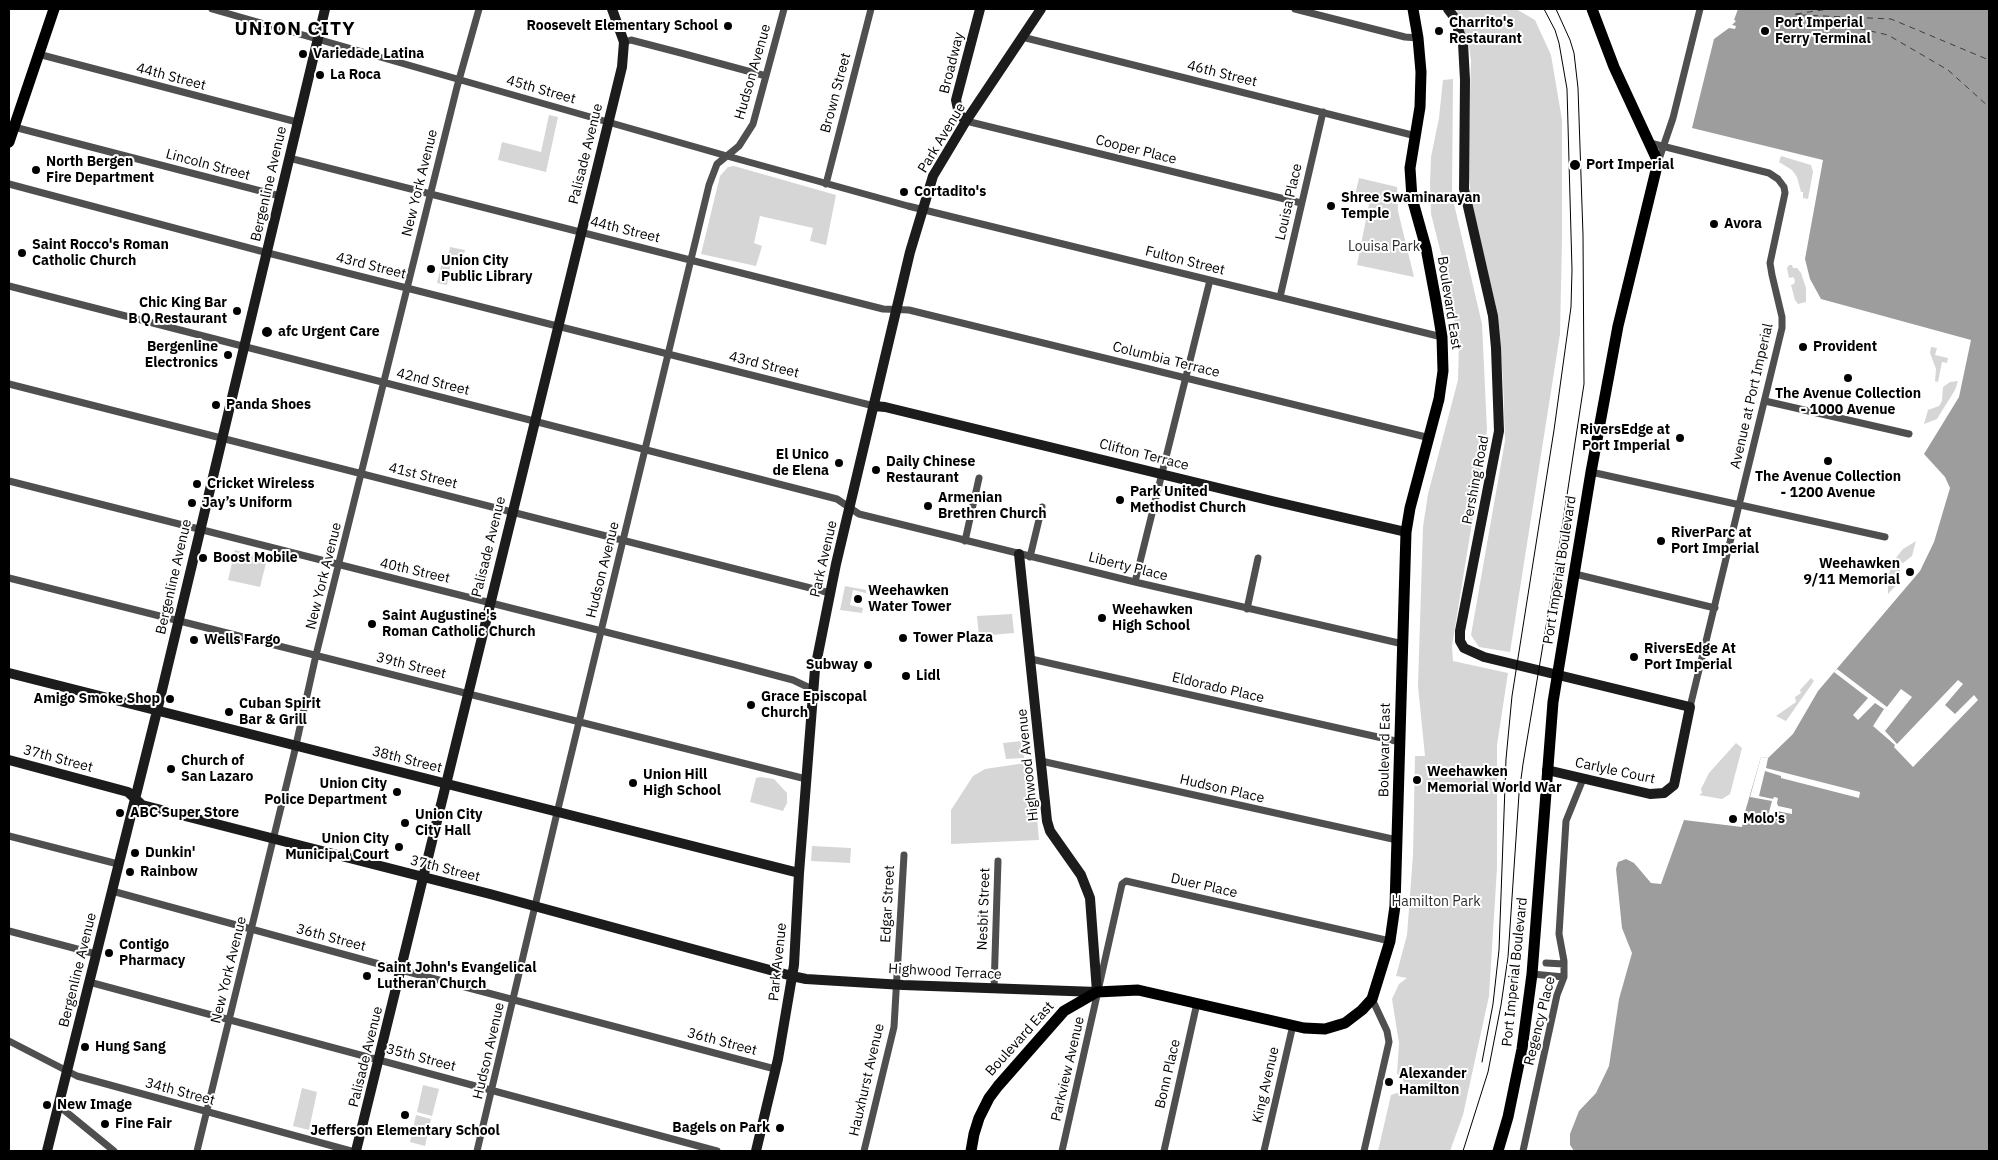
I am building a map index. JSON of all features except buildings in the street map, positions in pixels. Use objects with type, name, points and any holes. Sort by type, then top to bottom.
[{"type":"main road","points":[[9,142],[54,9]]},
{"type":"main road","name":"Boulevard East","points":[[971,1151],[979,1118],[989,1098],[998,1086],[1064,1011],[1097,992],[1138,990],[1293,1026],[1325,1029],[1345,1022],[1362,1010],[1372,999],[1390,941],[1395,906],[1406,532],[1410,508],[1430,438],[1443,372],[1442,336],[1426,248],[1412,198],[1410,168],[1420,107],[1421,72],[1413,9]]},
{"type":"main road","points":[[1592,9],[1614,67],[1658,162]]},
{"type":"main road","name":"Port Imperial Boulevard","points":[[1498,1151],[1508,1117],[1522,1049],[1532,974],[1553,702],[1591,472],[1618,326],[1658,162]]},
{"type":"street","name":"45th Street","points":[[212,9],[229,11],[459,80],[922,210]]},
{"type":"street","name":"Bergenline Avenue","points":[[47,1151],[157,711],[268,253],[297,122],[326,9]]},
{"type":"street","name":"New York Avenue","points":[[197,1151],[296,746],[316,655],[340,566],[430,193],[479,9]]},
{"type":"street","name":"Palisade Avenue","points":[[356,1151],[380,1060],[557,326],[622,67],[624,42],[612,9]]},
{"type":"street","name":"Hudson Avenue","points":[[478,1151],[556,813],[709,185],[717,164],[739,146],[753,124],[784,9]]},
{"type":"street","name":"Brown Street","points":[[826,184],[871,9]]},
{"type":"street","name":"Broadway","points":[[966,121],[959,114],[956,100],[980,9]]},
{"type":"street","name":"Park Avenue","points":[[756,1151],[766,1119],[786,1021],[792,976],[815,669],[830,593],[896,310],[922,210],[933,176],[966,121],[1041,9]]},
{"type":"street","points":[[1295,9],[1405,37],[1418,38]]},
{"type":"street","name":"Pershing Road","points":[[1448,9],[1454,17],[1463,43],[1465,80],[1464,188],[1493,316],[1499,431],[1460,630],[1460,640],[1464,648],[1484,657],[1690,707]]},
{"type":"street","points":[[1658,162],[1673,118],[1700,9]]},
{"type":"street","name":"46th Street","points":[[1022,37],[1416,136]]},
{"type":"street","points":[[624,42],[631,40],[766,76]]},
{"type":"street","name":"44th Street","points":[[38,54],[297,122]]},
{"type":"street","name":"Louisa Place","points":[[1280,297],[1323,112]]},
{"type":"street","name":"Cooper Place","points":[[966,121],[1301,203]]},
{"type":"street","name":"Lincoln Street","points":[[14,127],[280,196]]},
{"type":"street","points":[[1650,143],[1664,146]]},
{"type":"street","name":"Avenue at Port Imperial","points":[[1664,146],[1769,173],[1778,179],[1784,187],[1785,199],[1770,262],[1783,324],[1690,707]]},
{"type":"street","name":"44th Street","points":[[289,158],[883,309],[896,310]]},
{"type":"street","name":"43rd Street","points":[[9,184],[268,253],[874,406]]},
{"type":"street","name":"Fulton Street","points":[[922,210],[1442,336]]},
{"type":"street","points":[[1135,582],[1210,280]]},
{"type":"street","name":"42nd Street","points":[[9,286],[646,448],[837,498],[850,506]]},
{"type":"street","name":"Columbia Terrace","points":[[896,310],[918,312],[1430,438]]},
{"type":"street","name":"41st Street","points":[[9,384],[830,593]]},
{"type":"street","points":[[1765,400],[1909,434]]},
{"type":"street","name":"Clifton Terrace","points":[[874,406],[885,407],[1406,532]]},
{"type":"street","points":[[1591,472],[1885,537]]},
{"type":"street","points":[[965,541],[979,478]]},
{"type":"street","name":"40th Street","points":[[9,481],[340,566],[490,601],[602,630],[793,680],[814,690]]},
{"type":"street","name":"Liberty Place","points":[[850,506],[859,514],[965,541],[1247,609],[1403,644]]},
{"type":"street","points":[[1030,557],[1042,507]]},
{"type":"street","name":"Highwood Avenue","points":[[1019,554],[1047,821],[1050,831],[1081,875],[1090,898],[1097,992]]},
{"type":"street","points":[[1247,609],[1258,558]]},
{"type":"street","points":[[1575,574],[1715,608]]},
{"type":"street","name":"39th Street","points":[[9,578],[806,779]]},
{"type":"street","name":"Eldorado Place","points":[[1031,659],[1400,742]]},
{"type":"street","name":"38th Street","points":[[9,673],[799,873]]},
{"type":"street","name":"Carlyle Court","points":[[1548,770],[1650,794],[1664,793],[1674,784],[1690,707]]},
{"type":"street","name":"37th Street","points":[[9,760],[128,792],[142,805],[792,976]]},
{"type":"street","name":"Hudson Place","points":[[1041,761],[1397,840]]},
{"type":"street","name":"Regency Place","points":[[1522,1151],[1557,995],[1564,977],[1564,964],[1559,934],[1566,821],[1583,779]]},
{"type":"street","points":[[9,836],[118,864]]},
{"type":"street","name":"Edgar Street","points":[[896,984],[904,855]]},
{"type":"street","name":"Nesbit Street","points":[[994,989],[998,861]]},
{"type":"street","name":"Duer Place","points":[[1097,992],[1122,884],[1126,881],[1390,941]]},
{"type":"street","name":"36th Street","points":[[112,891],[775,1070]]},
{"type":"street","points":[[9,932],[96,954]]},
{"type":"street","points":[[1546,963],[1564,964]]},
{"type":"street","points":[[1532,974],[1564,977]]},
{"type":"street","name":"Highwood Terrace","points":[[792,976],[896,984],[1097,992]]},
{"type":"street","name":"35th Street","points":[[89,982],[718,1151]]},
{"type":"street","name":"Hauxhurst Avenue","points":[[864,1151],[894,1027],[896,984]]},
{"type":"street","name":"Parkview Avenue","points":[[1062,1151],[1097,992]]},
{"type":"street","points":[[1364,1151],[1389,1042],[1387,1031],[1372,999]]},
{"type":"street","name":"Bonn Place","points":[[1164,1151],[1197,1003]]},
{"type":"street","name":"King Avenue","points":[[1264,1151],[1293,1026]]},
{"type":"street","name":"34th Street","points":[[9,1041],[77,1076],[351,1151]]},
{"type":"street","points":[[59,1106],[114,1151]]},
{"type":"green space","points":[[1456,9],[1516,9],[1535,20],[1551,55],[1562,120],[1560,334],[1510,652],[1479,647],[1471,635],[1505,441],[1503,379],[1496,307],[1471,201],[1468,167],[1471,61],[1469,45]]},
{"type":"green space","name":"Hamilton Park","points":[[1453,79],[1452,195],[1482,324],[1487,430],[1452,646],[1453,661],[1508,673],[1497,745],[1497,868],[1489,996],[1463,1115],[1450,1151],[1378,1151],[1391,1095],[1400,1092],[1404,1082],[1397,1074],[1399,1043],[1392,999],[1399,984],[1407,978],[1396,976],[1407,935],[1413,855],[1415,756],[1425,756],[1418,686],[1423,527],[1428,494],[1458,380],[1459,344],[1444,265],[1431,214],[1430,183],[1431,157],[1439,118],[1443,80]]},
{"type":"green space","points":[[549,115],[558,117],[546,172],[498,160],[502,142],[541,152]]},
{"type":"green space","points":[[1781,156],[1811,165],[1813,172],[1808,199],[1803,198],[1803,192],[1801,192],[1797,177],[1792,170],[1779,162]]},
{"type":"green space","points":[[734,166],[836,195],[826,245],[810,241],[813,228],[760,216],[754,243],[762,246],[756,266],[701,254],[720,176],[728,167]]},
{"type":"green space","name":"Louisa Park","points":[[1359,178],[1397,187],[1398,211],[1414,277],[1357,265],[1370,199],[1355,195]]},
{"type":"green space","points":[[450,247],[465,250],[461,264],[451,262],[447,285],[437,283],[443,258],[448,259]]},
{"type":"green space","points":[[1789,265],[1797,268],[1801,273],[1806,288],[1806,302],[1798,304],[1795,300],[1791,285],[1794,284],[1795,280],[1793,277],[1789,278],[1787,268]]},
{"type":"green space","points":[[1931,347],[1937,348],[1935,355],[1948,358],[1947,363],[1942,362],[1938,382],[1935,381],[1936,369],[1930,353]]},
{"type":"green space","points":[[1958,381],[1955,390],[1937,419],[1924,424],[1928,410],[1939,406],[1942,401],[1943,387],[1950,382]]},
{"type":"green space","points":[[1916,541],[1912,556],[1903,563],[1895,559],[1903,549]]},
{"type":"green space","points":[[235,550],[267,559],[260,587],[228,580]]},
{"type":"green space","points":[[1892,565],[1900,569],[1900,581],[1888,594],[1888,577]]},
{"type":"green space","points":[[845,586],[866,590],[866,593],[853,590],[850,605],[863,608],[862,613],[840,610]]},
{"type":"green space","points":[[1012,614],[1014,633],[979,636],[977,616]]},
{"type":"green space","points":[[1811,678],[1814,681],[1786,721],[1776,716],[1796,702],[1795,697],[1801,693],[1800,690]]},
{"type":"green space","points":[[1022,741],[1024,758],[1006,759],[1003,743]]},
{"type":"green space","points":[[1736,743],[1742,748],[1730,794],[1722,799],[1699,795],[1702,793],[1701,789],[1709,773]]},
{"type":"green space","points":[[1032,762],[1039,840],[951,844],[951,810],[973,776],[985,769]]},
{"type":"green space","points":[[756,778],[774,779],[787,793],[787,803],[783,811],[750,802]]},
{"type":"green space","points":[[812,846],[851,848],[850,863],[811,861]]},
{"type":"green space","points":[[423,1085],[439,1089],[432,1116],[417,1112]]},
{"type":"green space","points":[[302,1088],[317,1092],[309,1130],[293,1126]]},
{"type":"green space","points":[[416,1115],[431,1119],[425,1146],[410,1142]]},
{"type":"shaded area","points":[[1738,9],[1989,9],[1989,1151],[1574,1151],[1570,1145],[1570,1134],[1579,1111],[1596,1093],[1609,1066],[1619,999],[1632,953],[1622,928],[1616,869],[1618,862],[1626,859],[1634,863],[1651,883],[1661,884],[1684,820],[1742,827],[1761,757],[1768,758],[1793,734],[1818,691],[1920,571],[1934,542],[1950,488],[1945,477],[1924,454],[1959,397],[1971,340],[1821,299],[1810,279],[1805,259],[1823,160],[1692,128],[1714,39],[1729,28],[1735,29],[1736,26],[1732,25],[1736,21],[1734,20]]},
{"type":"pier","points":[[1837,669],[1887,707],[1901,689],[1912,697],[1885,731],[1897,744],[1958,680],[1963,684],[1945,705],[1955,714],[1974,695],[1978,700],[1913,767],[1894,747],[1895,745],[1873,726],[1884,709],[1875,703],[1858,720],[1853,715],[1868,698],[1834,672]]},
{"type":"pier","points":[[1761,757],[1768,758],[1766,768],[1860,792],[1859,798],[1781,778],[1781,776],[1765,771],[1759,796],[1773,799],[1774,797],[1778,798],[1778,806],[1792,809],[1792,814],[1777,811],[1773,818],[1768,816],[1772,801],[1750,797]]},
{"type":"ferry route","points":[[1796,14],[1828,9]]},
{"type":"ferry route","points":[[1795,14],[1888,35],[1948,70],[1989,107]]},
{"type":"ferry route","points":[[1801,15],[1891,19],[1989,60]]},
{"type":"tram line","points":[[1482,1062],[1493,1004],[1499,950],[1506,759],[1512,696],[1554,430],[1571,307],[1572,270],[1567,89],[1559,43],[1555,30],[1544,9]]},
{"type":"tram line","points":[[1463,1151],[1488,1072],[1501,1005],[1508,957],[1519,794],[1523,764],[1584,384],[1583,235],[1578,88],[1574,53],[1556,9]]},
{"type":"place","name":"Roosevelt Elementary School","points":[[728,26]]},
{"type":"place","name":"Charrito's Restaurant","points":[[1439,31]]},
{"type":"place","name":"Port Imperial Ferry Terminal","points":[[1765,31]]},
{"type":"place","name":"Variedade Latina","points":[[303,54]]},
{"type":"place","name":"La Roca","points":[[320,75]]},
{"type":"place","name":"Port Imperial","points":[[1575,165]]},
{"type":"place","name":"North Bergen Fire Department","points":[[36,170]]},
{"type":"place","name":"Cortadito's","points":[[904,192]]},
{"type":"place","name":"Shree Swaminarayan Temple","points":[[1331,206]]},
{"type":"place","name":"Avora","points":[[1714,224]]},
{"type":"place","name":"Saint Rocco's Roman Catholic Church","points":[[22,253]]},
{"type":"place","name":"Union City Public Library","points":[[431,269]]},
{"type":"place","name":"Chic King Bar B Q Restaurant","points":[[237,311]]},
{"type":"place","name":"afc Urgent Care","points":[[267,332]]},
{"type":"place","name":"Provident","points":[[1803,347]]},
{"type":"place","name":"Bergenline Electronics","points":[[228,355]]},
{"type":"place","name":"The Avenue Collection - 1000 Avenue","points":[[1848,378]]},
{"type":"place","name":"Panda Shoes","points":[[216,405]]},
{"type":"place","name":"RiversEdge at Port Imperial","points":[[1680,438]]},
{"type":"place","name":"The Avenue Collection - 1200 Avenue","points":[[1828,461]]},
{"type":"place","name":"El Unico de Elena","points":[[839,463]]},
{"type":"place","name":"Daily Chinese Restaurant","points":[[876,470]]},
{"type":"place","name":"Cricket Wireless","points":[[197,484]]},
{"type":"place","name":"Park United Methodist Church","points":[[1120,500]]},
{"type":"place","name":"Jay’s Uniform","points":[[192,503]]},
{"type":"place","name":"Armenian Brethren Church","points":[[928,506]]},
{"type":"place","name":"RiverParc at Port Imperial","points":[[1661,541]]},
{"type":"place","name":"Boost Mobile","points":[[203,558]]},
{"type":"place","name":"Weehawken 9/11 Memorial","points":[[1910,572]]},
{"type":"place","name":"Weehawken Water Tower","points":[[858,599]]},
{"type":"place","name":"Weehawken High School","points":[[1102,618]]},
{"type":"place","name":"Saint Augustine's Roman Catholic Church","points":[[372,624]]},
{"type":"place","name":"Tower Plaza","points":[[903,638]]},
{"type":"place","name":"Wells Fargo","points":[[194,640]]},
{"type":"place","name":"RiversEdge At Port Imperial","points":[[1634,657]]},
{"type":"place","name":"Subway","points":[[868,665]]},
{"type":"place","name":"Lidl","points":[[906,676]]},
{"type":"place","name":"Amigo Smoke Shop","points":[[170,699]]},
{"type":"place","name":"Grace Episcopal Church","points":[[751,705]]},
{"type":"place","name":"Cuban Spirit Bar & Grill","points":[[229,712]]},
{"type":"place","name":"Church of San Lazaro","points":[[171,769]]},
{"type":"place","name":"Weehawken Memorial World War","points":[[1417,780]]},
{"type":"place","name":"Union Hill High School","points":[[633,783]]},
{"type":"place","name":"Union City Police Department","points":[[397,792]]},
{"type":"place","name":"ABC Super Store","points":[[120,813]]},
{"type":"place","name":"Molo's","points":[[1733,819]]},
{"type":"place","name":"Union City City Hall","points":[[405,823]]},
{"type":"place","name":"Union City Municipal Court","points":[[399,847]]},
{"type":"place","name":"Dunkin'","points":[[135,853]]},
{"type":"place","name":"Rainbow","points":[[130,872]]},
{"type":"place","name":"Contigo Pharmacy","points":[[109,953]]},
{"type":"place","name":"Saint John's Evangelical Lutheran Church","points":[[367,976]]},
{"type":"place","name":"Hung Sang","points":[[85,1047]]},
{"type":"place","name":"Alexander Hamilton","points":[[1389,1082]]},
{"type":"place","name":"New Image","points":[[47,1105]]},
{"type":"place","name":"Jefferson Elementary School","points":[[405,1115]]},
{"type":"place","name":"Fine Fair","points":[[105,1124]]},
{"type":"place","name":"Bagels on Park","points":[[780,1128]]},
{"type":"district","name":"UNION CITY","points":[[295,30]]}]
